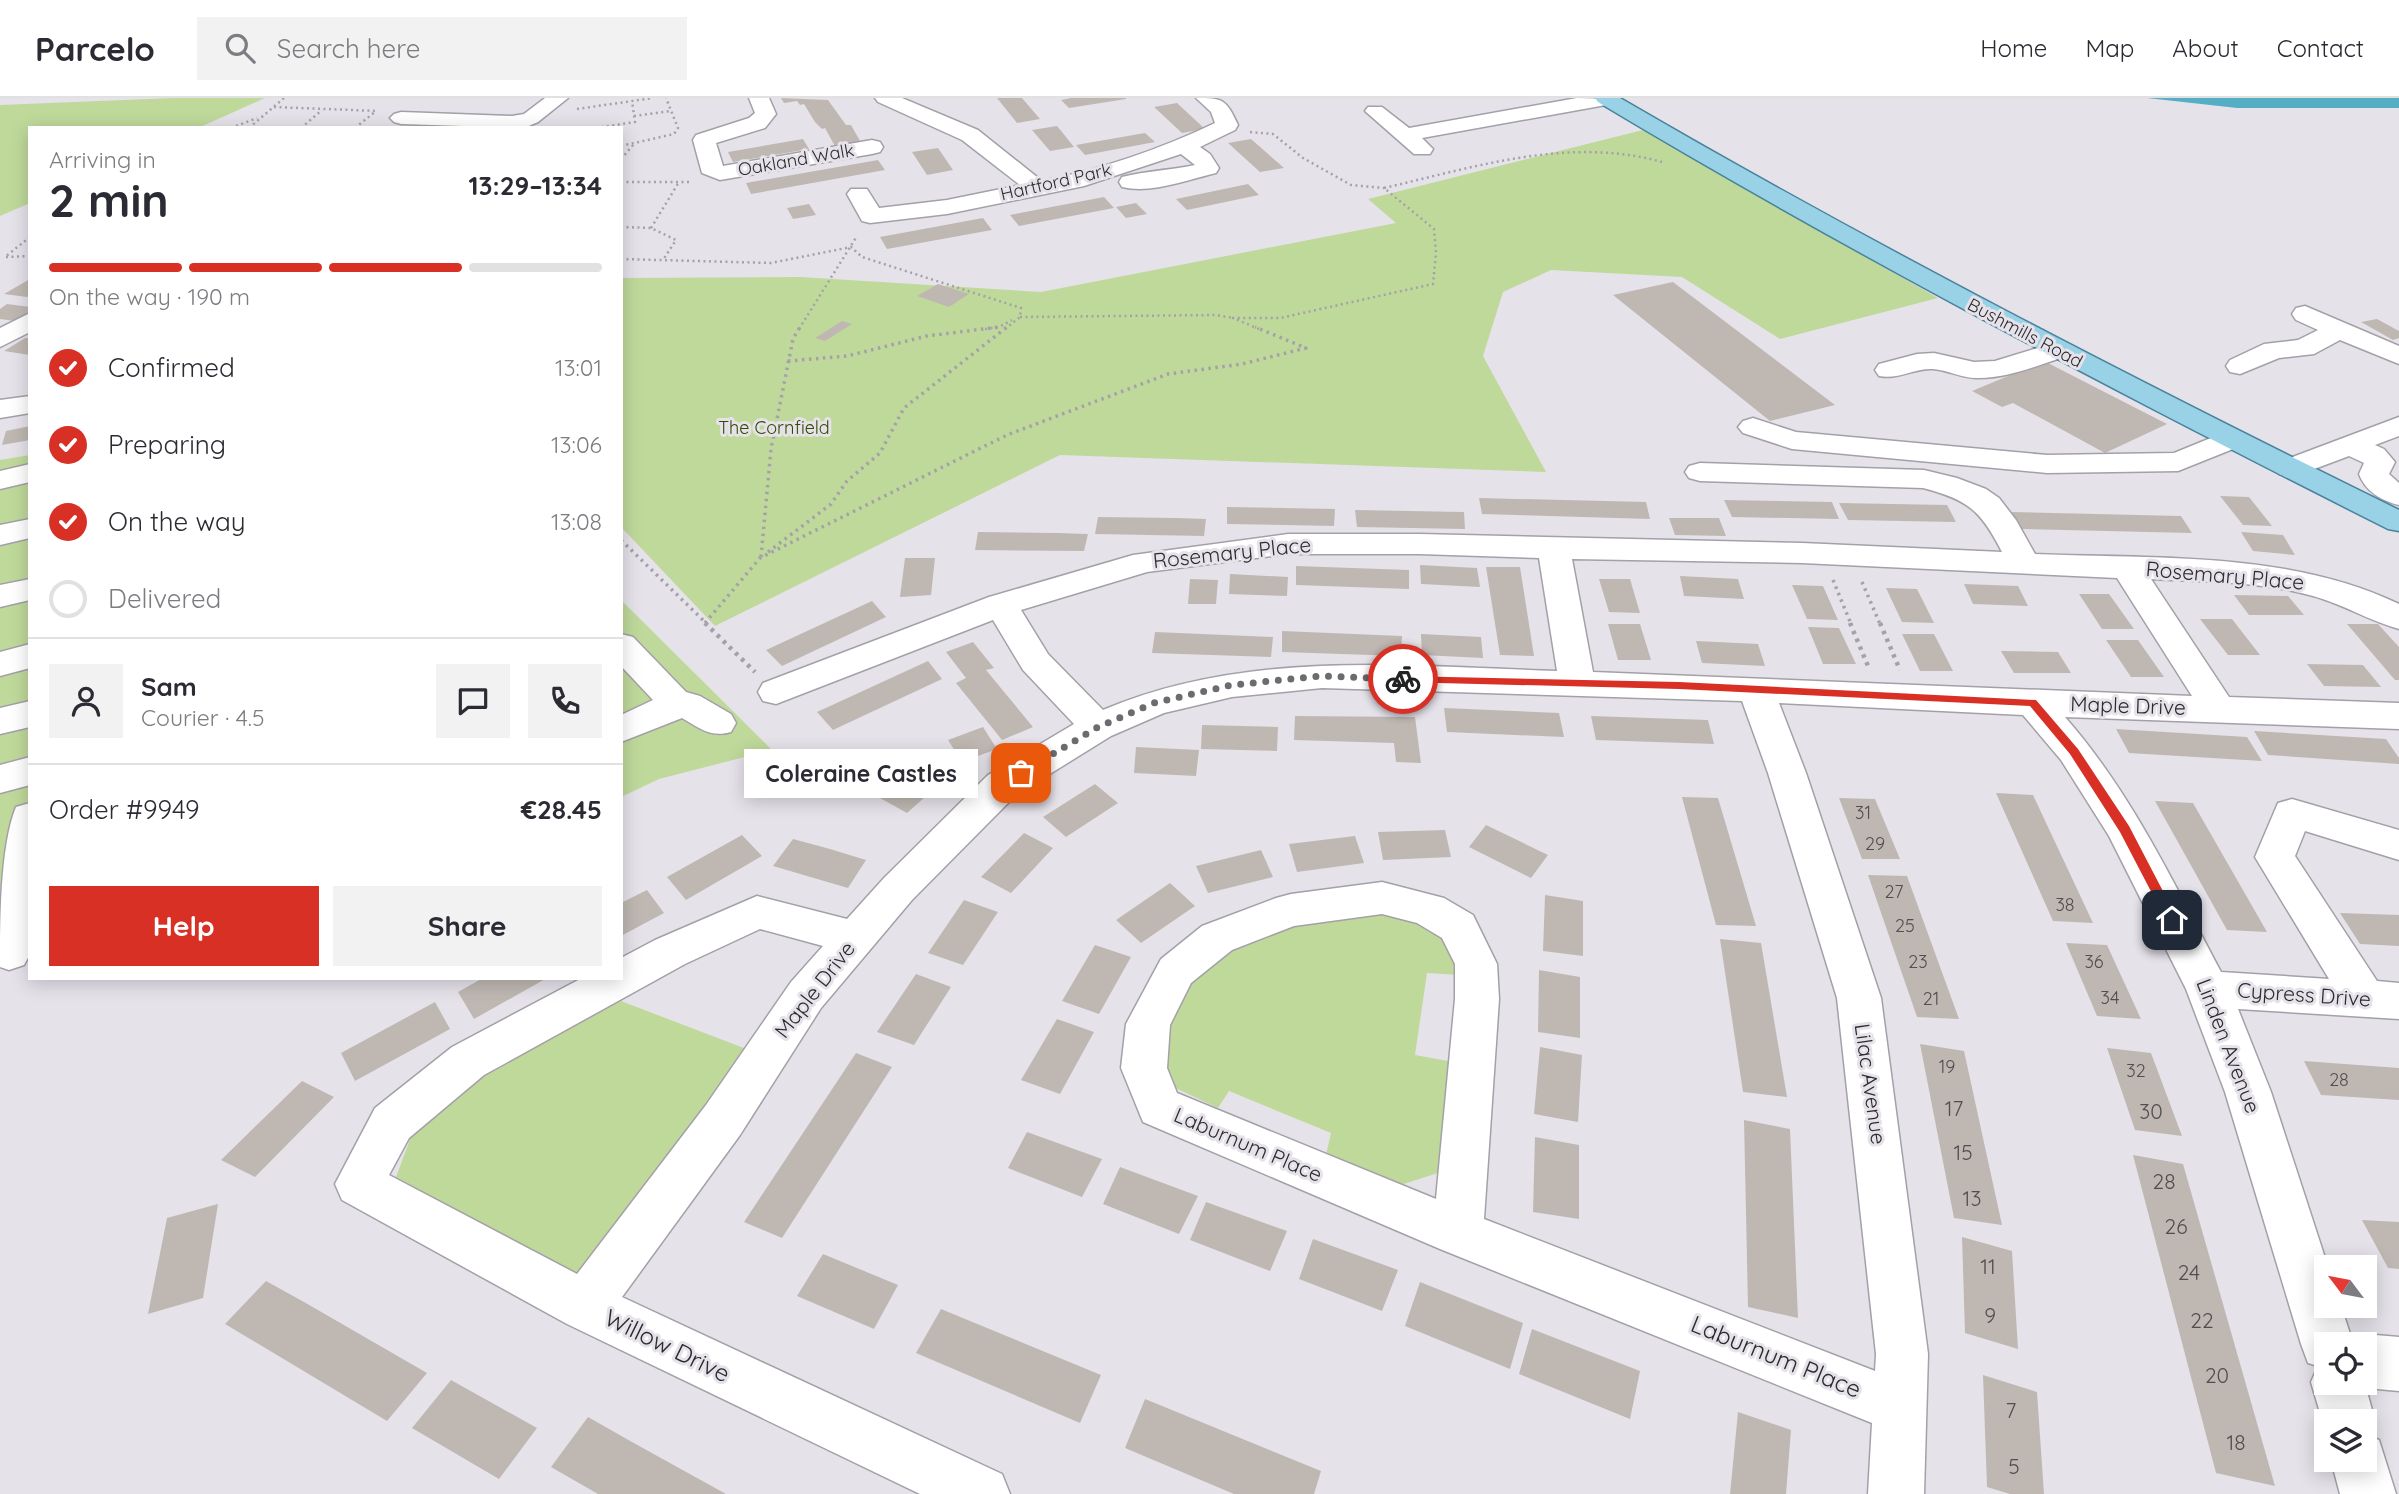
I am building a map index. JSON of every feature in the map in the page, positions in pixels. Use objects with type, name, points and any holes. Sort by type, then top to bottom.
[{"type":"main road","name":"Bushmills Road","points":[[1605,99],[1777,201],[2057,350],[2399,522]]},
{"type":"street","points":[[394,118],[429,98]]},
{"type":"street","points":[[394,118],[505,121],[512,126],[538,114],[558,98]]},
{"type":"street","name":"Oakland Walk","points":[[759,98],[766,114],[757,123],[704,140],[710,168],[720,173],[872,147]]},
{"type":"street","points":[[886,98],[970,135],[1036,187]]},
{"type":"street","points":[[1206,98],[1220,109],[1227,125],[1217,130]]},
{"type":"street","points":[[1404,135],[1605,99]]},
{"type":"street","points":[[918,112],[946,102]]},
{"type":"street","points":[[1375,111],[1422,149]]},
{"type":"street","name":"Hartford Park","points":[[870,216],[947,207],[1084,179],[1184,145],[1217,130]]},
{"type":"street","points":[[1130,182],[1175,177],[1208,168],[1202,159],[1184,145]]},
{"type":"street","points":[[859,194],[865,201],[870,216]]},
{"type":"street","points":[[2305,314],[2399,356]]},
{"type":"street","points":[[0,339],[28,322]]},
{"type":"street","points":[[2240,366],[2274,350],[2304,348],[2340,329]]},
{"type":"street","points":[[1889,370],[1917,362],[1934,361],[1974,370],[1997,369],[2057,350]]},
{"type":"street","points":[[0,408],[28,404]]},
{"type":"street","points":[[2290,468],[2399,426]]},
{"type":"street","points":[[1753,427],[1792,440],[2047,464],[2178,461],[2233,439]]},
{"type":"street","points":[[2350,445],[2373,455],[2380,462],[2374,474],[2377,482],[2399,496]]},
{"type":"street","points":[[1700,472],[1924,478],[1953,486],[1981,499],[1993,510],[2024,564]]},
{"type":"street","points":[[0,480],[28,473]]},
{"type":"street","points":[[0,535],[28,528]]},
{"type":"street","name":"Rosemary Place","points":[[776,692],[1000,606],[1144,562],[1288,544],[1419,544],[1836,554],[2282,577],[2327,586],[2367,601],[2399,618]]},
{"type":"street","points":[[1554,549],[1577,683]]},
{"type":"street","name":"Rosemary Place","points":[[2127,568],[2168,631]]},
{"type":"street","points":[[0,596],[28,589]]},
{"type":"street","points":[[1000,606],[1035,662],[1098,727]]},
{"type":"street","name":"Maple Drive","points":[[2168,631],[2219,710]]},
{"type":"street","points":[[623,647],[671,697],[670,709],[623,728]]},
{"type":"street","points":[[0,664],[28,657]]},
{"type":"street","name":"Maple Drive","points":[[585,1306],[723,1120],[806,995],[898,889],[1002,785],[1098,727],[1154,703],[1232,685],[1322,676],[1577,683],[2399,716]]},
{"type":"street","name":"Lilac Avenue","points":[[1756,690],[1787,773],[1859,998],[1902,1354],[1896,1494]]},
{"type":"street","points":[[671,703],[687,705],[718,723]]},
{"type":"street","name":"Linden Avenue","points":[[2033,703],[2074,751],[2125,829],[2208,989],[2248,1093],[2323,1332]]},
{"type":"street","points":[[0,721],[28,714]]},
{"type":"street","points":[[0,779],[28,772]]},
{"type":"street","points":[[2382,1000],[2275,858],[2292,813],[2399,845]]},
{"type":"street","points":[[13,952],[22,832]]},
{"type":"street","name":"Laburnum Place","points":[[1458,1232],[1477,999],[1476,964],[1458,927],[1429,911],[1382,898],[1291,909],[1217,939],[1176,971],[1148,1024],[1144,1068],[1159,1107],[1458,1232],[1898,1407]]},
{"type":"street","name":"Willow Drive","points":[[623,978],[757,912],[856,938]]},
{"type":"street","name":"Willow Drive","points":[[620,980],[468,1061],[392,1123],[359,1184],[585,1306],[982,1494]]},
{"type":"street","name":"Cypress Drive","points":[[2208,989],[2382,1000]]},
{"type":"street","points":[[2377,1362],[2399,1364]]},
{"type":"street","points":[[2362,1472],[2368,1494]]},
{"type":"path","points":[[251,126],[284,98]]},
{"type":"path","points":[[607,98],[610,104]]},
{"type":"path","points":[[538,114],[653,98]]},
{"type":"path","points":[[623,146],[657,141],[674,134],[678,128],[666,98]]},
{"type":"path","points":[[607,126],[635,121],[632,101]]},
{"type":"path","points":[[274,107],[323,109],[394,118]]},
{"type":"path","points":[[303,126],[323,109]]},
{"type":"path","points":[[634,116],[671,111]]},
{"type":"path","points":[[236,126],[262,116]]},
{"type":"path","points":[[363,126],[394,118]]},
{"type":"path","points":[[1217,130],[1273,134],[1303,158],[1351,185],[1384,188],[1539,154],[1608,151],[1641,153],[1673,167]]},
{"type":"path","points":[[623,157],[635,144]]},
{"type":"path","points":[[623,183],[708,182],[720,173]]},
{"type":"path","points":[[651,228],[679,182]]},
{"type":"path","points":[[788,361],[847,356],[927,336],[999,327],[1020,317],[1216,315],[1233,318],[1280,318],[1433,284],[1436,253],[1434,229],[1384,188]]},
{"type":"path","points":[[760,558],[771,449],[793,339],[870,216]]},
{"type":"path","points":[[623,227],[651,228],[676,240],[663,260]]},
{"type":"path","points":[[28,239],[5,257],[28,256]]},
{"type":"path","points":[[623,259],[771,262],[851,247]]},
{"type":"path","points":[[705,623],[760,558],[831,504],[847,481],[880,453],[904,408],[1020,317],[1021,307],[862,257],[851,247]]},
{"type":"path","points":[[760,558],[1007,435],[1168,374],[1242,364],[1306,348],[1233,318]]},
{"type":"path","points":[[623,542],[776,692]]},
{"type":"path","points":[[1836,554],[1850,622],[1896,696]]},
{"type":"path","points":[[1836,554],[1880,623],[1896,696]]},
{"type":"green space","points":[[173,98],[265,98],[202,126],[28,126],[28,204],[0,216],[0,105]]},
{"type":"green space","name":"The Cornfield","points":[[1643,130],[1938,298],[1780,339],[1682,277],[1551,270],[1503,292],[1483,356],[1546,472],[1060,455],[715,626],[623,529],[623,278],[800,277],[1041,292],[1396,223],[1368,199]]},
{"type":"green space","points":[[28,455],[28,942],[0,949],[0,460]]},
{"type":"green space","points":[[623,602],[772,750],[659,779],[623,796]]},
{"type":"green space","points":[[1387,910],[1417,919],[1435,929],[1447,945],[1458,975],[1427,973],[1415,1055],[1459,1063],[1448,1132],[1438,1173],[1391,1188],[1326,1155],[1331,1133],[1229,1091],[1218,1108],[1167,1084],[1164,1029],[1191,983],[1224,950],[1313,920]]},
{"type":"green space","points":[[621,1001],[762,1055],[591,1287],[396,1177],[418,1118],[508,1055]]},
{"type":"water","points":[[2147,98],[2399,98],[2399,108],[2237,108]]},
{"type":"building","points":[[781,98],[828,100],[846,125],[851,125],[863,146],[837,150],[825,128],[822,129],[815,122],[804,104],[800,105],[797,101],[784,103]]},
{"type":"building","points":[[997,98],[1022,98],[1040,119],[1017,123]]},
{"type":"building","points":[[1126,99],[1069,108],[1061,100]]},
{"type":"building","points":[[1177,103],[1205,129],[1182,133],[1154,107]]},
{"type":"building","points":[[1057,126],[1074,147],[1050,151],[1032,130]]},
{"type":"building","points":[[1145,133],[1155,142],[1085,155],[1076,145]]},
{"type":"building","points":[[803,139],[809,149],[733,162],[728,152]]},
{"type":"building","points":[[1251,139],[1284,168],[1260,172],[1228,143]]},
{"type":"building","points":[[938,148],[953,170],[927,175],[912,152]]},
{"type":"building","points":[[878,160],[885,170],[751,194],[746,183]]},
{"type":"building","points":[[1248,184],[1259,195],[1187,210],[1176,199]]},
{"type":"building","points":[[1104,197],[1114,208],[1019,226],[1010,215]]},
{"type":"building","points":[[1136,203],[1147,214],[1126,218],[1116,207]]},
{"type":"building","points":[[809,204],[816,215],[793,219],[787,208]]},
{"type":"building","points":[[983,218],[992,230],[887,249],[880,237]]},
{"type":"building","points":[[28,280],[28,297],[4,294]]},
{"type":"building","points":[[1673,282],[1835,405],[1770,421],[1613,295]]},
{"type":"building","points":[[938,284],[969,294],[949,307],[917,296]]},
{"type":"building","points":[[7,304],[28,307],[28,313],[15,321],[0,319],[0,309]]},
{"type":"building","points":[[2377,319],[2399,331],[2399,338],[2393,340],[2361,322]]},
{"type":"building","points":[[842,321],[852,324],[825,341],[815,338]]},
{"type":"building","points":[[25,338],[28,338],[28,355],[4,351]]},
{"type":"building","points":[[2044,361],[2167,424],[2105,453],[2013,403],[2002,407],[1972,391]]},
{"type":"building","points":[[28,426],[28,440],[2,445],[6,431]]},
{"type":"building","points":[[2220,496],[2249,497],[2272,526],[2243,525]]},
{"type":"building","points":[[1479,498],[1646,502],[1650,519],[1482,514]]},
{"type":"building","points":[[1724,500],[1832,502],[1839,519],[1732,517]]},
{"type":"building","points":[[1839,503],[1947,505],[1956,522],[1848,520]]},
{"type":"building","points":[[1227,507],[1335,509],[1334,526],[1227,524]]},
{"type":"building","points":[[1355,510],[1464,512],[1465,529],[1357,527]]},
{"type":"building","points":[[2010,512],[2181,516],[2192,533],[2021,529]]},
{"type":"building","points":[[1098,517],[1206,519],[1204,536],[1095,534]]},
{"type":"building","points":[[1669,518],[1719,518],[1726,536],[1675,535]]},
{"type":"building","points":[[978,532],[1088,534],[1084,551],[975,550]]},
{"type":"building","points":[[2241,532],[2283,535],[2295,555],[2253,551]]},
{"type":"building","points":[[905,558],[935,558],[931,595],[900,597]]},
{"type":"building","points":[[1420,565],[1477,568],[1480,587],[1421,584]]},
{"type":"building","points":[[1296,566],[1409,570],[1409,589],[1296,585]]},
{"type":"building","points":[[1486,567],[1520,567],[1534,656],[1500,655]]},
{"type":"building","points":[[1230,574],[1288,577],[1287,596],[1229,594]]},
{"type":"building","points":[[1680,576],[1738,579],[1744,599],[1684,596]]},
{"type":"building","points":[[1190,579],[1218,580],[1216,604],[1188,604]]},
{"type":"building","points":[[1599,579],[1630,579],[1640,613],[1609,612]]},
{"type":"building","points":[[1964,584],[2018,586],[2028,606],[1973,604]]},
{"type":"building","points":[[1792,585],[1823,586],[1838,620],[1807,619]]},
{"type":"building","points":[[1886,588],[1917,589],[1934,623],[1902,622]]},
{"type":"building","points":[[2079,594],[2109,594],[2134,629],[2102,629]]},
{"type":"building","points":[[2234,595],[2288,596],[2304,615],[2249,615]]},
{"type":"building","points":[[872,601],[886,617],[782,666],[766,650]]},
{"type":"building","points":[[2200,619],[2232,619],[2260,655],[2228,655]]},
{"type":"building","points":[[1608,624],[1640,624],[1651,660],[1618,660]]},
{"type":"building","points":[[2347,624],[2378,624],[2399,647],[2399,680],[2395,680]]},
{"type":"building","points":[[1808,627],[1839,628],[1856,664],[1823,664]]},
{"type":"building","points":[[1282,631],[1402,636],[1401,656],[1282,652]]},
{"type":"building","points":[[1155,632],[1273,637],[1271,657],[1152,653]]},
{"type":"building","points":[[1421,634],[1481,637],[1483,658],[1422,655]]},
{"type":"building","points":[[1902,634],[1934,634],[1953,671],[1920,671]]},
{"type":"building","points":[[2106,640],[2138,640],[2164,677],[2131,677]]},
{"type":"building","points":[[1696,641],[1758,644],[1765,666],[1702,663]]},
{"type":"building","points":[[973,642],[994,668],[986,670],[1033,727],[1002,740],[956,683],[966,678],[946,652]]},
{"type":"building","points":[[2001,651],[2058,652],[2071,673],[2014,673]]},
{"type":"building","points":[[928,661],[942,679],[833,730],[817,712]]},
{"type":"building","points":[[2307,664],[2363,665],[2381,687],[2324,686]]},
{"type":"building","points":[[1444,708],[1559,713],[1564,737],[1447,732]]},
{"type":"building","points":[[1295,716],[1415,717],[1421,763],[1396,762],[1394,743],[1294,740]]},
{"type":"building","points":[[1591,716],[1708,720],[1714,744],[1596,740]]},
{"type":"building","points":[[1202,725],[1278,727],[1277,751],[1201,749]]},
{"type":"building","points":[[983,727],[997,749],[962,762],[948,740]]},
{"type":"building","points":[[2116,729],[2247,737],[2262,761],[2129,753]]},
{"type":"building","points":[[2254,731],[2386,739],[2399,758],[2399,764],[2268,755]]},
{"type":"building","points":[[1136,747],[1199,750],[1196,776],[1134,773]]},
{"type":"building","points":[[934,751],[961,765],[907,813],[880,798]]},
{"type":"building","points":[[1095,784],[1118,803],[1066,837],[1043,817]]},
{"type":"building","points":[[1996,793],[2033,795],[2093,923],[2053,921]]},
{"type":"building","points":[[1682,797],[1718,798],[1756,926],[1716,925]]},
{"type":"building","points":[[1839,798],[1875,799],[1900,859],[1862,859]]},
{"type":"building","points":[[2155,801],[2193,803],[2267,932],[2227,930]]},
{"type":"building","points":[[1486,825],[1548,855],[1531,878],[1469,847]]},
{"type":"building","points":[[1445,830],[1451,857],[1383,860],[1378,832]]},
{"type":"building","points":[[1024,833],[1053,848],[1011,893],[981,877]]},
{"type":"building","points":[[742,835],[762,856],[686,900],[667,877]]},
{"type":"building","points":[[1355,836],[1364,863],[1297,872],[1289,844]]},
{"type":"building","points":[[793,839],[866,860],[848,888],[773,866]]},
{"type":"building","points":[[1261,850],[1273,877],[1208,893],[1196,866]]},
{"type":"building","points":[[1868,875],[1907,876],[1959,1019],[1917,1017]]},
{"type":"building","points":[[1170,883],[1195,906],[1141,943],[1116,920]]},
{"type":"building","points":[[647,890],[664,913],[623,935],[623,902]]},
{"type":"building","points":[[1545,895],[1583,901],[1583,956],[1543,951]]},
{"type":"building","points":[[964,900],[998,912],[963,965],[928,953]]},
{"type":"building","points":[[2340,913],[2399,915],[2399,946],[2360,944]]},
{"type":"building","points":[[1720,939],[1761,943],[1787,1097],[1743,1092]]},
{"type":"building","points":[[2066,943],[2107,945],[2141,1019],[2097,1016]]},
{"type":"building","points":[[1095,945],[1131,957],[1099,1014],[1062,1001]]},
{"type":"building","points":[[1539,970],[1580,977],[1580,1038],[1538,1032]]},
{"type":"building","points":[[916,974],[951,987],[914,1045],[877,1032]]},
{"type":"building","points":[[479,980],[543,980],[474,1019],[458,992]]},
{"type":"building","points":[[435,1002],[450,1029],[355,1081],[341,1053]]},
{"type":"building","points":[[1057,1019],[1094,1032],[1060,1094],[1021,1080]]},
{"type":"building","points":[[1920,1044],[1964,1051],[2002,1225],[1954,1218]]},
{"type":"building","points":[[1540,1047],[1582,1055],[1578,1122],[1534,1114]]},
{"type":"building","points":[[2107,1048],[2151,1053],[2182,1136],[2135,1130]]},
{"type":"building","points":[[856,1053],[892,1067],[782,1238],[744,1222]]},
{"type":"building","points":[[2304,1061],[2399,1068],[2399,1100],[2321,1095]]},
{"type":"building","points":[[302,1081],[334,1097],[255,1177],[221,1160]]},
{"type":"building","points":[[1744,1120],[1790,1129],[1798,1318],[1748,1307]]},
{"type":"building","points":[[1027,1132],[1102,1159],[1082,1197],[1008,1168]]},
{"type":"building","points":[[1535,1137],[1579,1145],[1579,1219],[1533,1212]]},
{"type":"building","points":[[2133,1155],[2183,1164],[2275,1486],[2216,1473]]},
{"type":"building","points":[[1120,1167],[1198,1196],[1179,1234],[1103,1204]]},
{"type":"building","points":[[1206,1202],[1287,1231],[1270,1271],[1190,1240]]},
{"type":"building","points":[[218,1204],[203,1298],[148,1314],[167,1218]]},
{"type":"building","points":[[2362,1220],[2399,1222],[2399,1269],[2388,1268]]},
{"type":"building","points":[[1962,1237],[2012,1251],[2018,1349],[1965,1333]]},
{"type":"building","points":[[1313,1239],[1398,1270],[1382,1311],[1299,1279]]},
{"type":"building","points":[[823,1254],[898,1285],[874,1329],[797,1296]]},
{"type":"building","points":[[266,1281],[427,1373],[387,1421],[225,1324]]},
{"type":"building","points":[[1420,1282],[1523,1323],[1510,1369],[1405,1326]]},
{"type":"building","points":[[941,1309],[1101,1375],[1080,1423],[916,1353]]},
{"type":"building","points":[[1532,1329],[1640,1371],[1630,1419],[1519,1374]]},
{"type":"building","points":[[1983,1375],[2037,1392],[2044,1494],[2010,1494],[1987,1487]]},
{"type":"building","points":[[451,1380],[537,1428],[499,1479],[412,1428]]},
{"type":"building","points":[[1145,1399],[1321,1471],[1314,1494],[1234,1494],[1125,1448]]},
{"type":"building","points":[[1738,1412],[1791,1430],[1786,1494],[1730,1494]]},
{"type":"building","points":[[588,1417],[726,1494],[598,1494],[551,1467]]},
{"type":"way so far","points":[[1021,773],[1098,727],[1154,703],[1232,685],[1322,676],[1403,679]]},
{"type":"place","name":"Coleraine Castles","points":[[1021,773]]},
{"type":"route","points":[[1403,679],[1679,686],[2033,703],[2074,751],[2125,829],[2172,920]]}]
